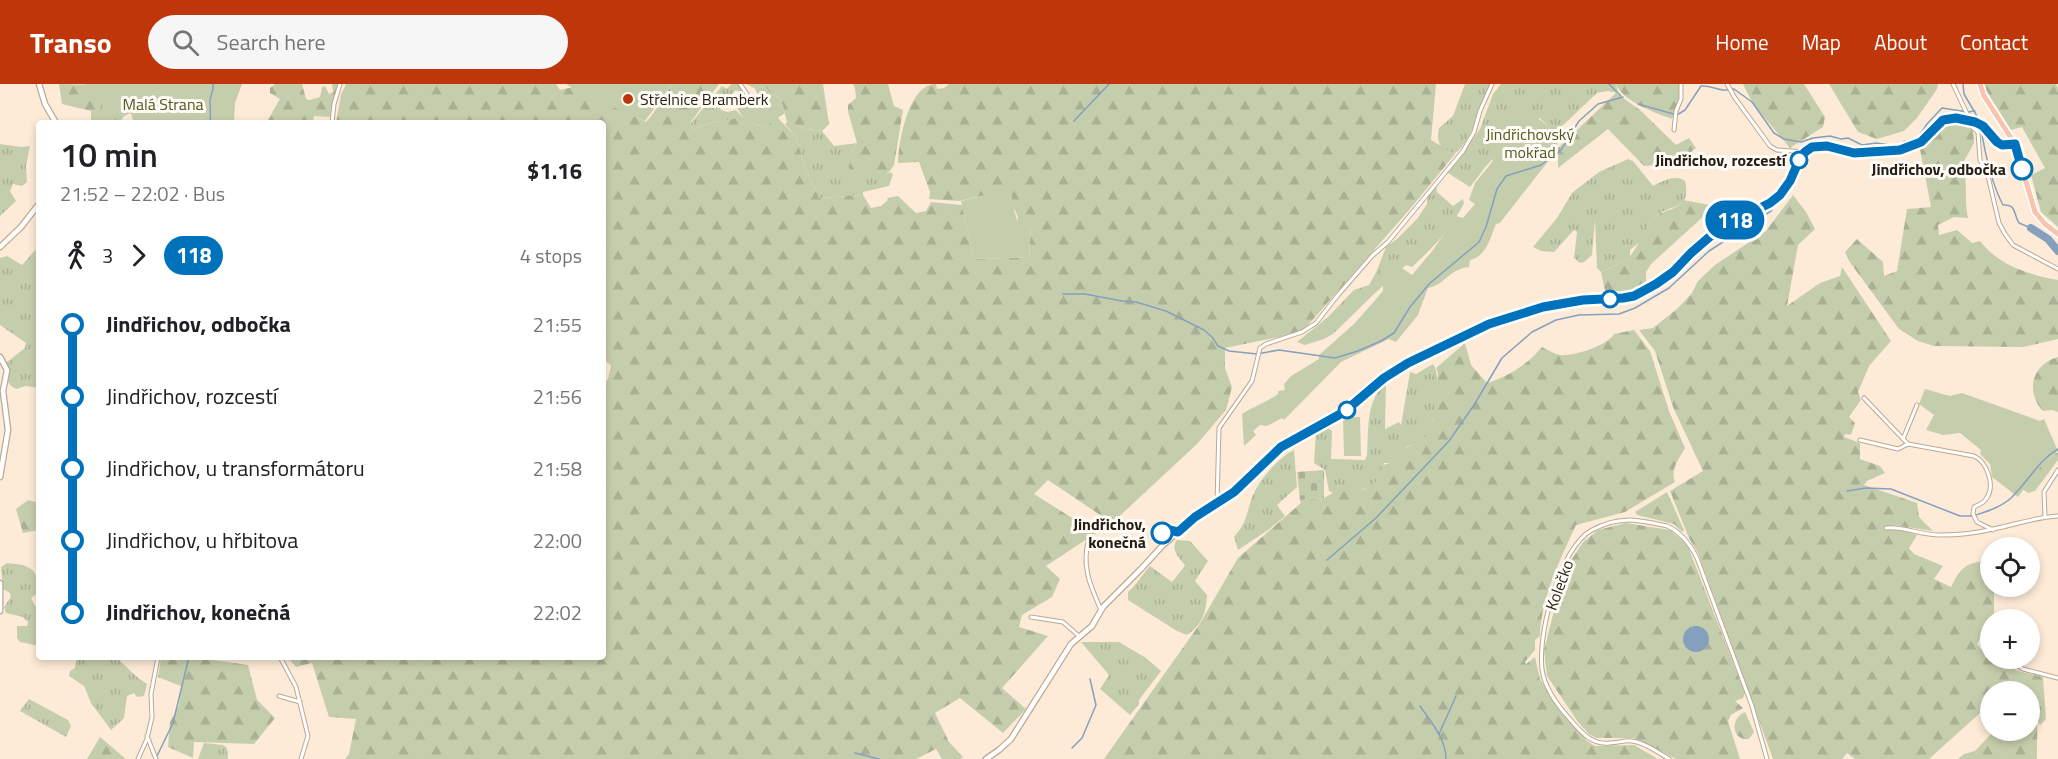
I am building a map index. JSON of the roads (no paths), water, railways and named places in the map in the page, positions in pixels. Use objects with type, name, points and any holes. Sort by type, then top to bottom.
[{"type":"main road","points":[[1980,84],[1984,96],[2015,144],[2032,207],[2045,224],[2058,234]]},
{"type":"street","points":[[39,84],[45,104],[54,120]]},
{"type":"street","points":[[332,120],[340,84]]},
{"type":"street","points":[[740,84],[747,94]]},
{"type":"street","points":[[1217,504],[1219,428],[1252,381],[1260,348],[1302,332],[1316,323],[1372,256],[1388,242],[1463,151],[1474,132],[1492,84]]},
{"type":"street","points":[[1674,130],[1681,84]]},
{"type":"street","points":[[1953,84],[1971,119],[1983,126],[2002,145],[2015,144]]},
{"type":"street","points":[[1728,86],[1770,146],[1777,150],[1805,152],[1821,145],[1854,153],[1900,150],[1921,142],[1943,120],[1956,118],[1963,120],[1978,132],[1980,137],[1980,160],[1988,176],[1999,223],[2005,234],[2013,245],[2058,269]]},
{"type":"street","points":[[1963,120],[1971,119]]},
{"type":"street","points":[[986,759],[1011,738],[1066,651],[1092,627],[1101,610],[1163,545],[1195,517],[1234,492],[1281,447],[1344,412],[1384,378],[1408,363],[1489,324],[1571,301],[1634,296],[1673,272],[1713,234],[1775,199],[1790,181],[1805,152]]},
{"type":"street","points":[[0,247],[21,227],[36,208]]},
{"type":"street","points":[[0,357],[7,370],[3,391],[8,430],[0,477]]},
{"type":"street","points":[[1864,398],[1908,444],[1974,456],[1982,460],[1990,487],[1984,501],[1974,507],[1973,514],[1977,522],[1993,530]]},
{"type":"street","points":[[1903,439],[1917,405]]},
{"type":"street","points":[[1860,440],[1898,449],[1908,444]]},
{"type":"street","points":[[2045,516],[2044,492],[2058,470]]},
{"type":"street","points":[[1886,528],[1897,526],[1933,535],[1943,535],[1993,530],[2045,516],[2058,516]]},
{"type":"street","name":"Kolečko","points":[[1669,759],[1634,741],[1607,744],[1591,740],[1568,717],[1544,678],[1541,657],[1542,637],[1561,569],[1581,537],[1609,522],[1626,519],[1667,526],[1690,545],[1697,558],[1752,706],[1767,759]]},
{"type":"street","points":[[1089,538],[1085,560],[1086,572],[1089,585],[1101,610]]},
{"type":"street","points":[[0,583],[0,611]]},
{"type":"street","points":[[1031,617],[1063,622],[1080,637]]},
{"type":"street","points":[[138,759],[152,717],[151,694],[157,660]]},
{"type":"street","points":[[282,660],[296,687],[308,736],[301,759]]},
{"type":"street","points":[[2023,669],[2058,678]]},
{"type":"street","points":[[279,696],[300,702]]},
{"type":"street","points":[[147,736],[156,759]]},
{"type":"water","points":[[1696,626],[1705,630],[1709,639],[1705,648],[1696,652],[1687,648],[1683,639],[1687,630]]},
{"type":"waterway","points":[[210,120],[213,84]]},
{"type":"waterway","points":[[1074,121],[1109,84]]},
{"type":"waterway","points":[[1609,84],[1621,96]]},
{"type":"waterway","points":[[1963,84],[1964,94],[1981,123]]},
{"type":"waterway","points":[[1638,104],[1677,115],[1685,110],[1701,86],[1724,90],[1734,89],[1752,102],[1774,133],[1784,139],[1801,142],[1830,136],[1848,138],[1862,145],[1876,143],[1897,146],[1905,141],[1917,139],[1942,108],[1975,111]]},
{"type":"waterway","points":[[1063,294],[1085,294],[1136,302],[1166,311],[1204,330],[1218,346],[1229,351],[1257,354],[1279,350],[1335,358],[1358,351],[1394,333],[1410,307],[1429,284],[1479,242],[1486,227],[1497,189],[1506,176],[1541,165],[1561,150],[1579,121],[1598,104],[1623,97]]},
{"type":"waterway","points":[[1981,128],[1989,168],[2003,205],[2011,206],[2019,223],[2031,228]]},
{"type":"waterway","points":[[1775,195],[1783,185],[1797,157]]},
{"type":"waterway","points":[[1327,560],[1376,518],[1449,441],[1502,358],[1532,332],[1556,320],[1579,315],[1619,314],[1635,308],[1669,288],[1709,251],[1771,211],[1775,200]]},
{"type":"waterway","points":[[2031,228],[2048,239],[2058,251]]},
{"type":"waterway","points":[[1976,515],[2007,501],[2045,459],[2058,449]]},
{"type":"waterway","points":[[1847,491],[1866,488],[1891,489],[1960,516],[1972,516]]},
{"type":"waterway","points":[[156,758],[173,723],[188,660]]},
{"type":"waterway","points":[[1072,748],[1082,738],[1096,705],[1090,679]]},
{"type":"waterway","points":[[1439,734],[1456,696]]},
{"type":"waterway","points":[[1420,706],[1441,738],[1446,759]]},
{"type":"waterway","points":[[855,753],[879,759]]},
{"type":"place","name":"Střelnice Bramberk","points":[[628,99]]},
{"type":"place","name":"Jindřichov, rozcestí","points":[[1799,160]]},
{"type":"place","name":"Jindřichov, odbočka","points":[[2022,169]]},
{"type":"place","name":"Jindřichov, konečná","points":[[1162,533]]},
{"type":"park label","name":"Malá Strana","points":[[163,104]]},
{"type":"park label","name":"Jindřichovský mokřad","points":[[1530,143]]}]
